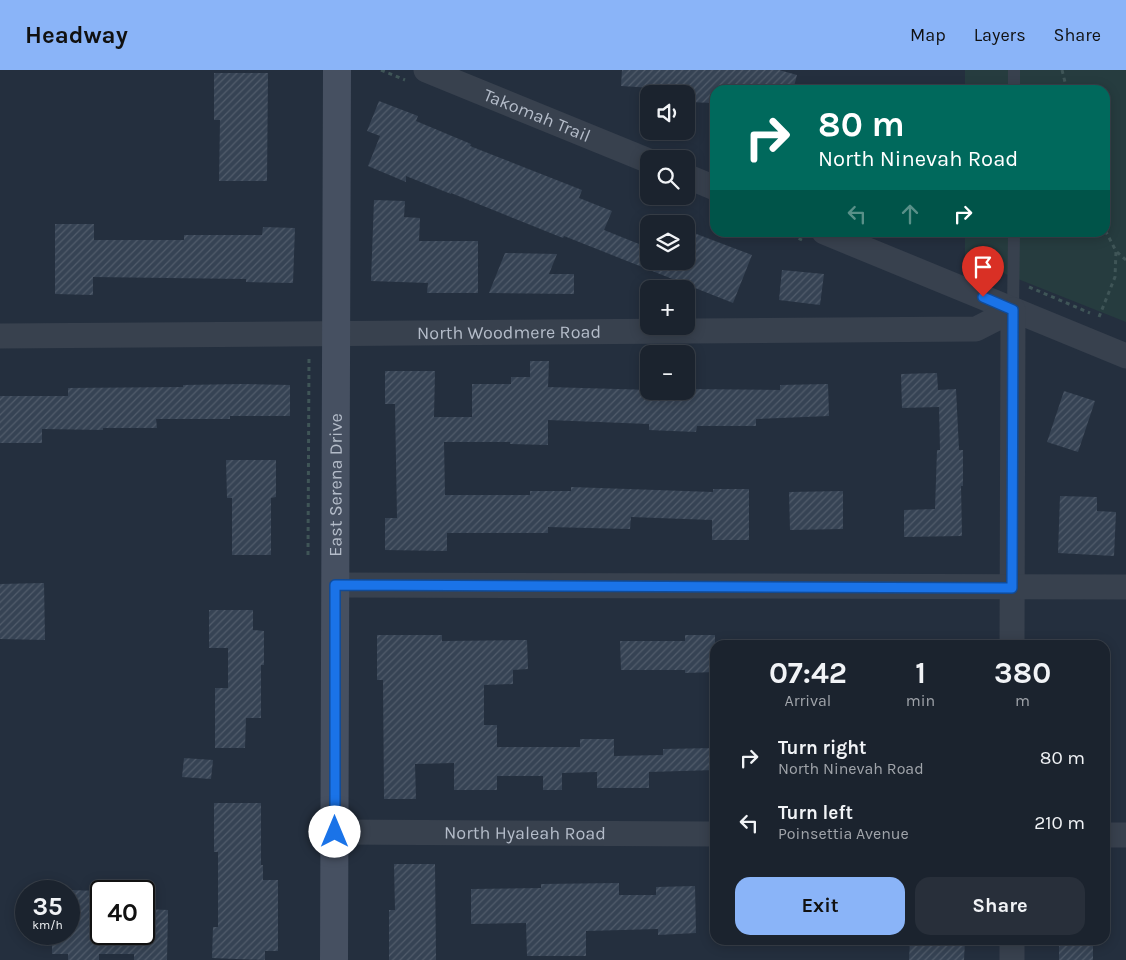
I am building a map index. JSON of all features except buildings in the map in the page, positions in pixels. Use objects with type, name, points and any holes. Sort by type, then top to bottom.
[{"type":"street","name":"East Serena Drive","points":[[334,960],[337,70]]},
{"type":"street","name":"Takomah Trail","points":[[426,70],[640,157]]},
{"type":"street","points":[[695,180],[710,186]]},
{"type":"street","points":[[836,237],[1126,356]]},
{"type":"street","name":"North Woodmere Road","points":[[0,336],[976,328],[1013,310]]},
{"type":"street","points":[[1012,640],[1013,310]]},
{"type":"street","points":[[335,585],[1126,587]]},
{"type":"street","name":"North Hyaleah Road","points":[[335,832],[710,834]]},
{"type":"street","points":[[1110,835],[1126,835]]},
{"type":"street","points":[[1012,945],[1012,960]]},
{"type":"lane","points":[[1014,70],[1014,85]]},
{"type":"lane","points":[[1013,310],[1014,237]]},
{"type":"path","points":[[1062,70],[1066,85]]},
{"type":"path","points":[[1109,237],[1116,251],[1126,260]]},
{"type":"path","points":[[1098,317],[1115,277],[1116,251]]},
{"type":"path","points":[[990,271],[1108,321]]},
{"type":"green space","points":[[965,70],[1126,70],[1126,322],[965,258],[965,237],[1110,237],[1110,85],[965,85]]},
{"type":"route","points":[[335,832],[335,585],[1012,588],[1013,310],[983,297]]}]
